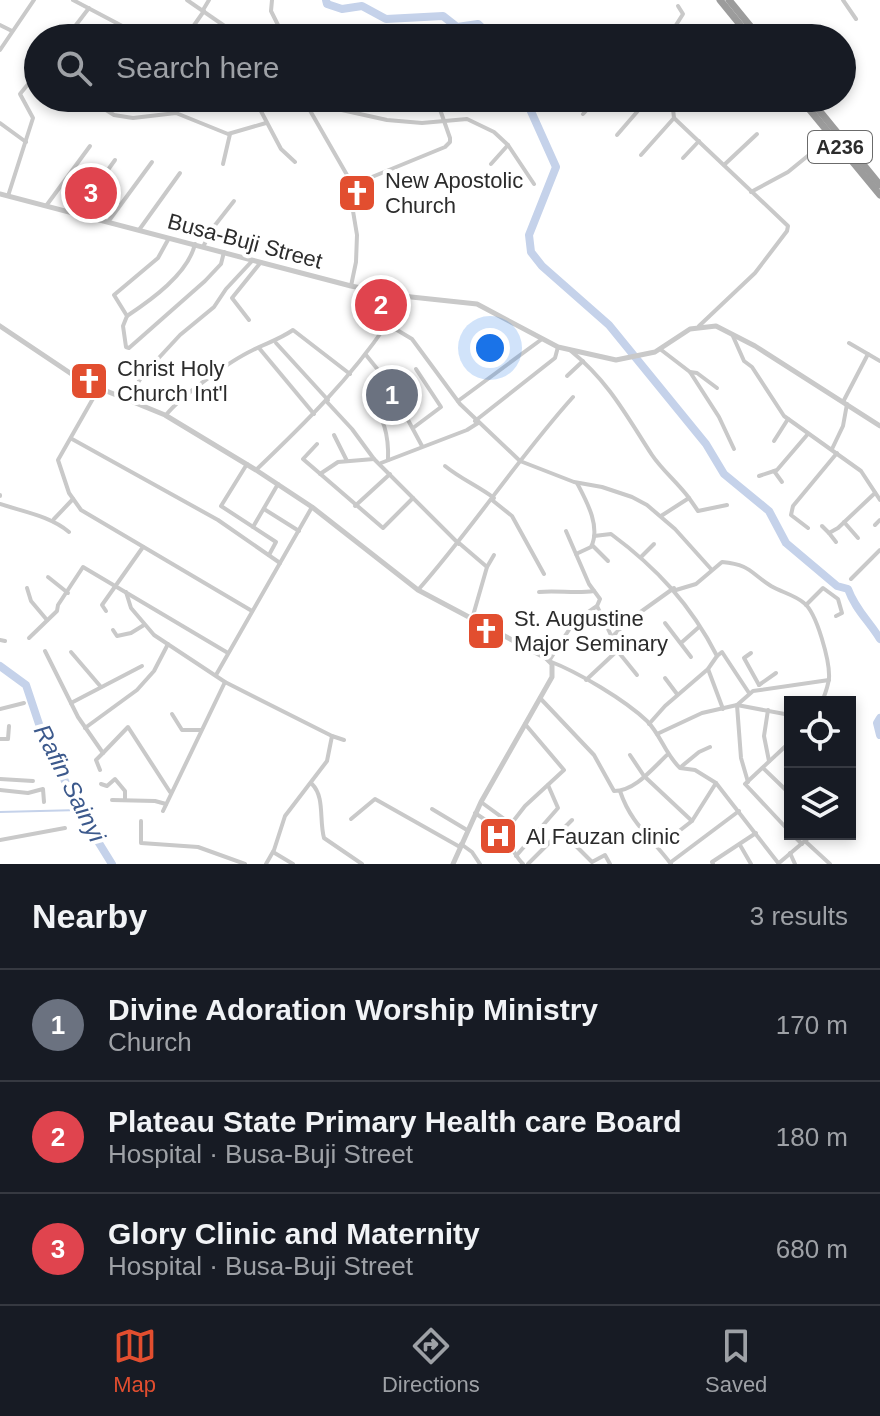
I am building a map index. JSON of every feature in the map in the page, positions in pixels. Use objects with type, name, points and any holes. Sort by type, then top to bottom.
[{"type":"highway","points":[[720,0],[739,24]]},
{"type":"highway","points":[[730,0],[749,24]]},
{"type":"highway","name":"A236","points":[[811,112],[880,195]]},
{"type":"highway","name":"A236","points":[[820,112],[880,185]]},
{"type":"street","points":[[0,50],[34,0]]},
{"type":"street","points":[[73,0],[119,24]]},
{"type":"street","points":[[187,0],[223,24]]},
{"type":"street","points":[[194,24],[209,0]]},
{"type":"street","points":[[272,0],[271,11],[279,24]]},
{"type":"street","points":[[843,0],[856,19]]},
{"type":"street","points":[[677,24],[683,14],[678,6]]},
{"type":"street","points":[[77,24],[89,8]]},
{"type":"street","points":[[0,25],[12,31]]},
{"type":"street","points":[[8,196],[33,118],[30,112]]},
{"type":"street","points":[[109,112],[133,118],[176,113],[230,134],[266,123]]},
{"type":"street","points":[[261,112],[281,149],[295,162]]},
{"type":"street","points":[[311,112],[342,162],[350,186],[357,244],[351,286]]},
{"type":"street","points":[[349,112],[422,123],[467,119],[494,132],[508,145],[534,184]]},
{"type":"street","points":[[350,186],[445,147],[450,138],[440,112]]},
{"type":"street","points":[[617,135],[637,112]]},
{"type":"street","points":[[673,112],[674,118],[786,224],[787,231],[755,273],[699,326]]},
{"type":"street","points":[[641,155],[674,118]]},
{"type":"street","points":[[0,123],[26,142]]},
{"type":"street","points":[[223,164],[230,134]]},
{"type":"street","points":[[724,165],[757,134]]},
{"type":"street","points":[[751,192],[788,172],[831,136]]},
{"type":"street","points":[[683,158],[699,141]]},
{"type":"street","points":[[491,164],[508,145]]},
{"type":"street","points":[[46,206],[90,146]]},
{"type":"street","points":[[76,214],[115,160]]},
{"type":"street","points":[[108,222],[152,162]]},
{"type":"street","points":[[139,230],[180,173]]},
{"type":"street","name":"Busa-Buji Street","points":[[0,194],[351,286],[382,293],[477,304],[571,351],[616,360],[660,349]]},
{"type":"street","points":[[203,247],[212,229],[234,201]]},
{"type":"street","points":[[127,316],[114,295],[158,258],[169,238]]},
{"type":"street","points":[[195,244],[192,255],[179,273],[127,316],[123,326],[126,347],[129,348],[205,281],[221,264],[224,252]]},
{"type":"street","points":[[249,320],[232,298],[257,261]]},
{"type":"street","points":[[127,399],[143,375],[180,335],[214,307],[226,289],[257,261]]},
{"type":"street","points":[[256,470],[327,401],[366,355],[387,324],[382,293]]},
{"type":"street","points":[[387,324],[412,339],[476,422],[520,461],[577,483],[632,497],[661,516],[711,569]]},
{"type":"street","points":[[0,326],[82,381],[165,415],[247,464],[312,507],[418,590],[517,640],[586,680],[649,724],[667,754],[680,768],[695,770],[716,783],[779,863],[807,840]]},
{"type":"street","points":[[734,449],[719,417],[690,372],[660,349],[686,330],[716,326],[731,332],[880,426]]},
{"type":"street","points":[[165,415],[216,374],[293,330],[350,374]]},
{"type":"street","points":[[731,332],[744,361],[752,367],[788,419],[861,471],[880,500]]},
{"type":"street","points":[[458,401],[542,339]]},
{"type":"street","points":[[275,342],[352,429],[374,459],[459,544],[487,567]]},
{"type":"street","points":[[849,343],[880,361]]},
{"type":"street","points":[[380,464],[467,430],[555,358],[558,347]]},
{"type":"street","points":[[259,348],[314,414]]},
{"type":"street","points":[[571,351],[599,376],[654,457],[698,511],[727,505]]},
{"type":"street","points":[[808,528],[791,515],[793,506],[835,451],[843,426],[845,403],[868,354]]},
{"type":"street","points":[[366,355],[379,367],[422,446]]},
{"type":"street","points":[[567,376],[583,361]]},
{"type":"street","points":[[413,428],[441,407],[416,369]]},
{"type":"street","points":[[690,372],[697,373],[717,388]]},
{"type":"street","points":[[99,388],[58,460],[73,499],[81,510],[252,611]]},
{"type":"street","points":[[367,397],[384,423],[389,444],[388,460]]},
{"type":"street","points":[[418,590],[459,544],[520,461],[573,397]]},
{"type":"street","points":[[774,441],[788,419]]},
{"type":"street","points":[[334,435],[347,461]]},
{"type":"street","points":[[759,476],[774,471],[807,435]]},
{"type":"street","points":[[72,439],[218,520],[280,563]]},
{"type":"street","points":[[317,444],[303,459],[383,528],[414,498]]},
{"type":"street","points":[[320,474],[333,463],[374,459]]},
{"type":"street","points":[[247,464],[221,506],[276,542],[268,556]]},
{"type":"street","points":[[445,466],[462,480],[478,486],[512,516],[544,574]]},
{"type":"street","points":[[774,471],[782,482]]},
{"type":"street","points":[[355,506],[390,474]]},
{"type":"street","points":[[577,483],[592,515],[593,546]]},
{"type":"street","points":[[253,527],[278,484]]},
{"type":"street","points":[[829,533],[875,493]]},
{"type":"street","points":[[661,516],[689,498]]},
{"type":"street","points":[[54,519],[73,499]]},
{"type":"street","points":[[0,504],[45,519],[54,519],[69,532]]},
{"type":"street","points":[[216,675],[312,507]]},
{"type":"street","points":[[264,509],[299,531]]},
{"type":"street","points":[[875,525],[880,520]]},
{"type":"street","points":[[844,522],[858,538]]},
{"type":"street","points":[[822,526],[836,542]]},
{"type":"street","points":[[549,661],[574,622],[597,606],[600,599],[566,531]]},
{"type":"street","points":[[594,536],[611,534],[675,589],[717,656]]},
{"type":"street","points":[[641,557],[654,544]]},
{"type":"street","points":[[576,554],[593,546]]},
{"type":"street","points":[[593,546],[608,561]]},
{"type":"street","points":[[106,611],[102,605],[143,547]]},
{"type":"street","points":[[851,579],[880,550]]},
{"type":"street","points":[[472,619],[487,567],[494,555]]},
{"type":"street","points":[[611,638],[628,621],[675,589],[696,584],[722,562],[744,565],[770,585],[806,605],[816,623],[829,669],[824,696]]},
{"type":"street","points":[[29,638],[57,611],[83,567],[228,653]]},
{"type":"street","points":[[48,577],[68,593]]},
{"type":"street","points":[[27,588],[31,601],[47,620]]},
{"type":"street","points":[[806,605],[823,588],[838,599],[842,613],[836,616]]},
{"type":"street","points":[[539,592],[555,590],[578,594],[594,591]]},
{"type":"street","points":[[126,592],[131,608],[144,625],[168,644],[225,682],[344,740]]},
{"type":"street","points":[[597,606],[611,638],[637,675]]},
{"type":"street","points":[[665,623],[691,657]]},
{"type":"street","points":[[113,630],[117,636],[123,636],[144,625]]},
{"type":"street","points":[[681,643],[699,627]]},
{"type":"street","points":[[85,728],[137,690],[154,671],[168,644]]},
{"type":"street","points":[[586,680],[618,650]]},
{"type":"street","points":[[45,651],[85,728],[103,753]]},
{"type":"street","points":[[71,652],[101,687]]},
{"type":"street","points":[[649,724],[722,652],[749,693]]},
{"type":"street","points":[[751,653],[744,658],[759,685]]},
{"type":"street","points":[[453,864],[475,813],[552,677],[553,669],[549,661]]},
{"type":"street","points":[[71,703],[142,666]]},
{"type":"street","points":[[708,669],[723,709]]},
{"type":"street","points":[[755,690],[776,673]]},
{"type":"street","points":[[665,678],[677,694]]},
{"type":"street","points":[[748,782],[741,758],[737,705],[755,690],[829,680]]},
{"type":"street","points":[[163,811],[225,682]]},
{"type":"street","points":[[540,698],[594,755],[610,789],[620,791],[633,785],[667,754]]},
{"type":"street","points":[[0,709],[24,703]]},
{"type":"street","points":[[657,734],[702,713],[737,705],[784,714]]},
{"type":"street","points":[[768,710],[764,736],[769,761]]},
{"type":"street","points":[[172,714],[182,730],[201,730]]},
{"type":"street","points":[[481,802],[511,824],[564,770],[525,724]]},
{"type":"street","points":[[0,739],[8,739],[9,726]]},
{"type":"street","points":[[100,770],[96,760],[128,727],[170,792]]},
{"type":"street","points":[[266,864],[285,816],[327,761],[332,736]]},
{"type":"street","points":[[680,768],[710,747]]},
{"type":"street","points":[[783,825],[745,784],[784,747]]},
{"type":"street","points":[[630,755],[644,776],[692,821]]},
{"type":"street","points":[[762,767],[784,788]]},
{"type":"street","points":[[0,779],[33,781]]},
{"type":"street","points":[[101,784],[107,786],[115,779],[125,791],[125,800]]},
{"type":"street","points":[[674,835],[692,821],[716,783]]},
{"type":"street","points":[[312,784],[320,794],[324,838],[362,864]]},
{"type":"street","points":[[516,856],[558,808],[547,785]]},
{"type":"street","points":[[0,790],[28,793],[43,789],[44,802]]},
{"type":"street","points":[[620,791],[625,808],[643,834],[671,864],[739,811]]},
{"type":"street","points":[[351,819],[375,799],[472,852],[480,864]]},
{"type":"street","points":[[112,800],[166,804]]},
{"type":"street","points":[[432,809],[467,830]]},
{"type":"street","points":[[475,813],[493,825],[505,837],[516,856],[526,864],[572,820]]},
{"type":"street","points":[[141,821],[141,843],[198,847],[245,864]]},
{"type":"street","points":[[0,840],[65,828]]},
{"type":"street","points":[[562,832],[592,862],[605,855],[610,864]]},
{"type":"street","points":[[713,864],[756,833]]},
{"type":"street","points":[[800,840],[830,864]]},
{"type":"street","points":[[740,845],[751,864]]},
{"type":"street","points":[[273,852],[293,864]]},
{"type":"street","points":[[790,853],[795,864]]},
{"type":"waterway","points":[[326,0],[327,4],[342,9],[362,6],[386,19],[443,16],[453,24]]},
{"type":"waterway","points":[[531,112],[556,167],[529,235],[531,252],[542,266],[609,325],[706,444],[724,474],[769,511],[786,543],[837,586],[848,589],[880,639]]},
{"type":"waterway","name":"Rafin Sainyi","points":[[0,666],[26,685],[45,742],[86,822],[112,864]]},
{"type":"waterway","points":[[880,718],[877,723],[880,735]]},
{"type":"waterway","points":[[0,812],[80,810]]},
{"type":"place","name":"Glory Clinic and Maternity","points":[[91,193]]},
{"type":"place","name":"New Apostolic Church","points":[[357,193]]},
{"type":"place","name":"Plateau State Primary Health care Board","points":[[381,305]]},
{"type":"place","name":"Christ Holy Church Int'l","points":[[89,381]]},
{"type":"place","name":"Divine Adoration Worship Ministry","points":[[392,395]]},
{"type":"place","name":"St. Augustine Major Seminary","points":[[486,631]]},
{"type":"place","name":"Al Fauzan clinic","points":[[498,836]]}]
